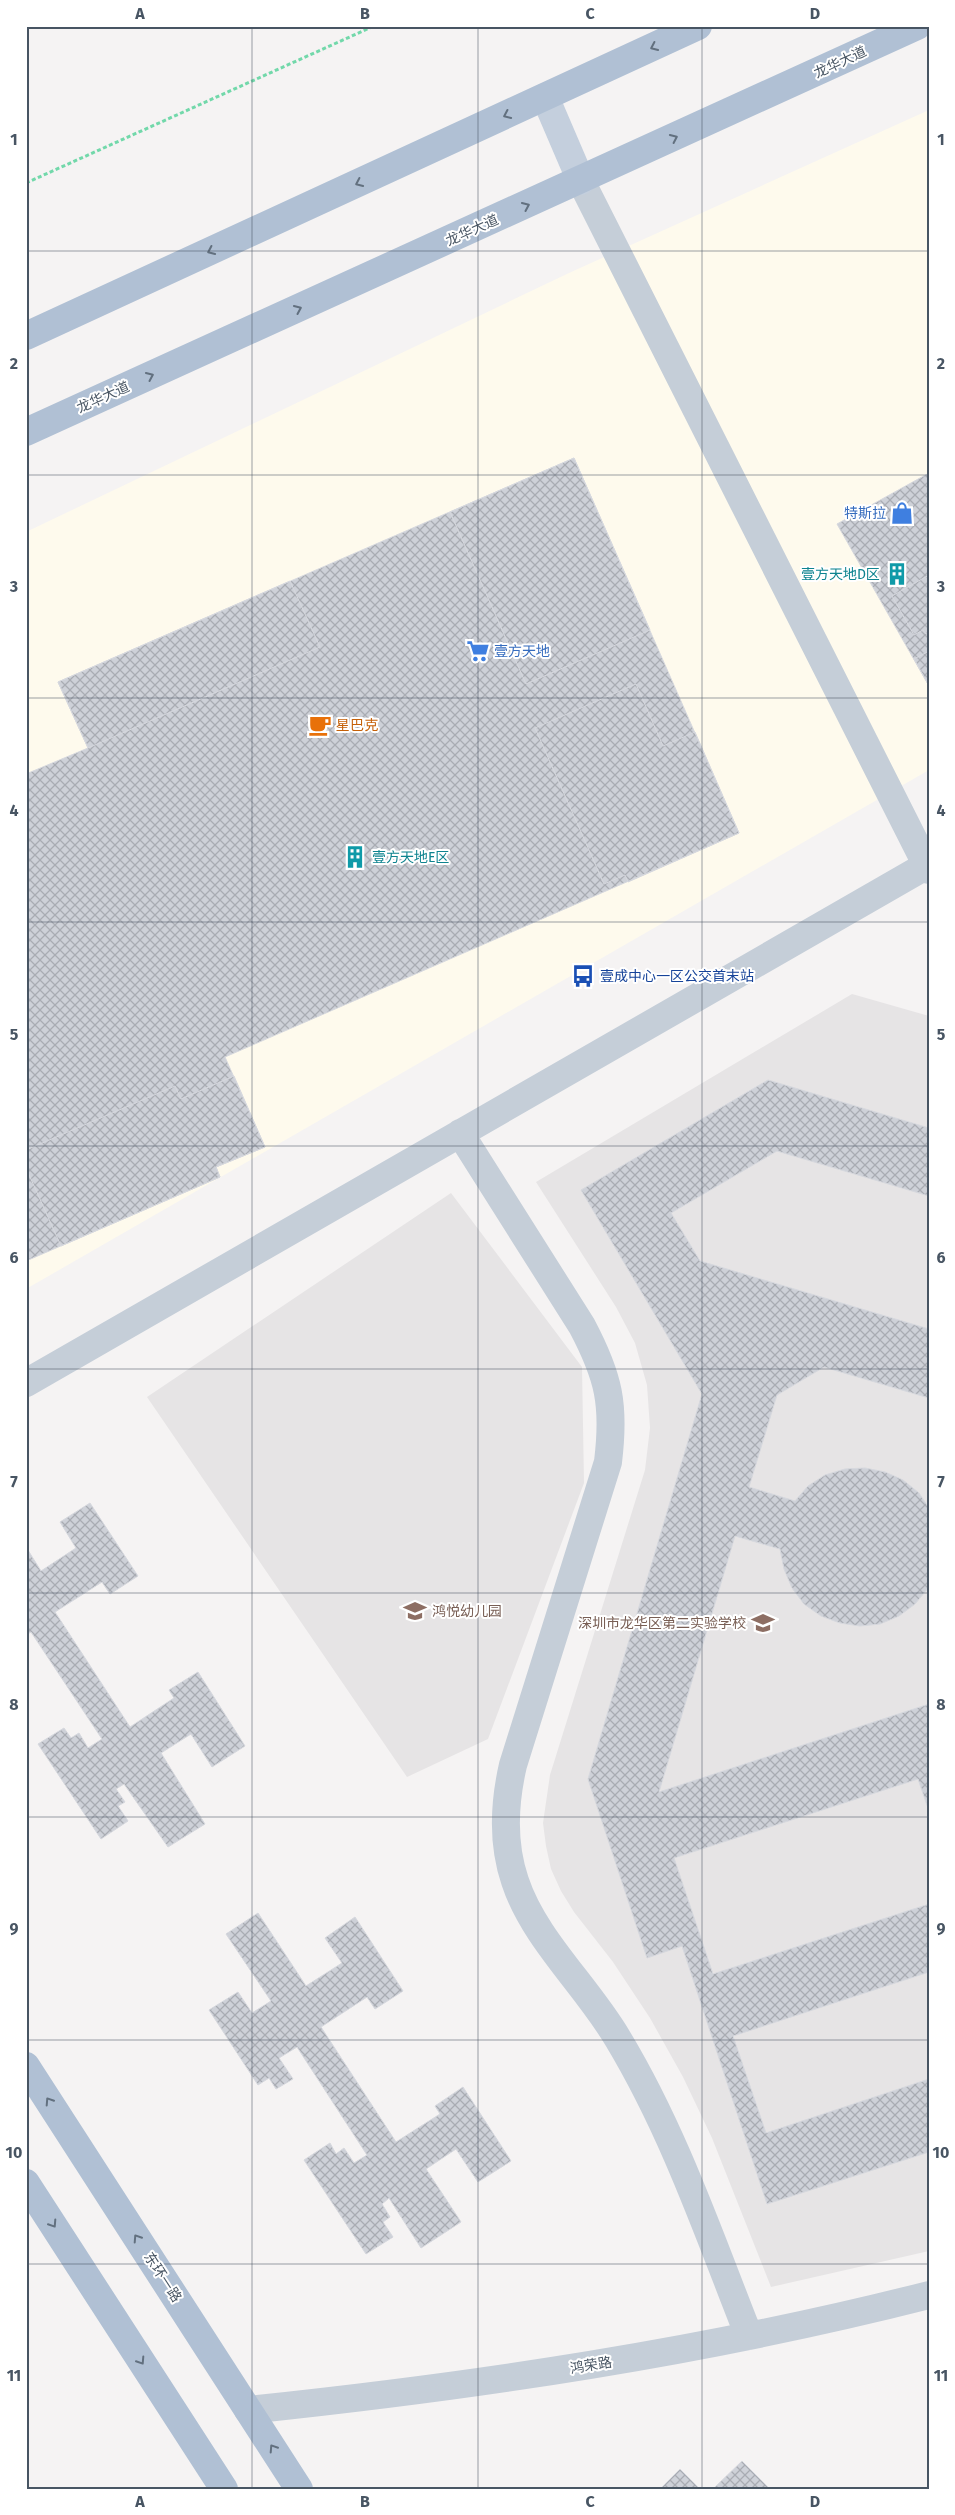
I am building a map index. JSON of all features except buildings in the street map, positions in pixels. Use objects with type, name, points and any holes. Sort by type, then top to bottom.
[{"type":"main road","points":[[26,336],[698,26]]},
{"type":"main road","name":"龙华大道","points":[[26,432],[581,181],[917,26]]},
{"type":"main road","name":"东环一路","points":[[26,2066],[299,2489]]},
{"type":"main road","points":[[26,2183],[224,2489]]},
{"type":"street","points":[[26,1383],[928,866],[581,181],[545,97]]},
{"type":"street","points":[[460,1133],[582,1326],[599,1358],[609,1392],[612,1427],[608,1462],[513,1765],[506,1794],[505,1824],[508,1852],[515,1881],[527,1909],[618,2038],[649,2094],[677,2152],[749,2336]]},
{"type":"street","name":"鸿荣路","points":[[248,2410],[500,2380],[749,2336],[929,2295]]},
{"type":"path","points":[[26,183],[374,26]]},
{"type":"shaded area","name":"壹方天地","points":[[929,110],[929,770],[26,1289],[26,532],[569,273]]},
{"type":"shaded area","name":"深圳市龙华区第二实验学校","points":[[852,994],[929,1016],[929,2251],[771,2287],[712,2138],[683,2077],[650,2018],[613,1962],[574,1912],[561,1891],[551,1869],[546,1846],[543,1823],[550,1775],[645,1470],[650,1428],[647,1385],[635,1343],[616,1307],[536,1182]]},
{"type":"shaded area","name":"鸿悦幼儿园","points":[[451,1193],[582,1367],[584,1483],[488,1739],[407,1777],[147,1397]]},
{"type":"place","name":"特斯拉","points":[[902,513]]},
{"type":"place","name":"壹方天地D区","points":[[897,574]]},
{"type":"place","name":"壹方天地","points":[[478,651]]},
{"type":"place","name":"星巴克","points":[[320,725]]},
{"type":"place","name":"壹方天地E区","points":[[355,857]]},
{"type":"place","name":"壹成中心一区公交首末站","points":[[583,976]]},
{"type":"place","name":"鸿悦幼儿园","points":[[415,1611]]},
{"type":"place","name":"深圳市龙华区第二实验学校","points":[[763,1623]]}]
